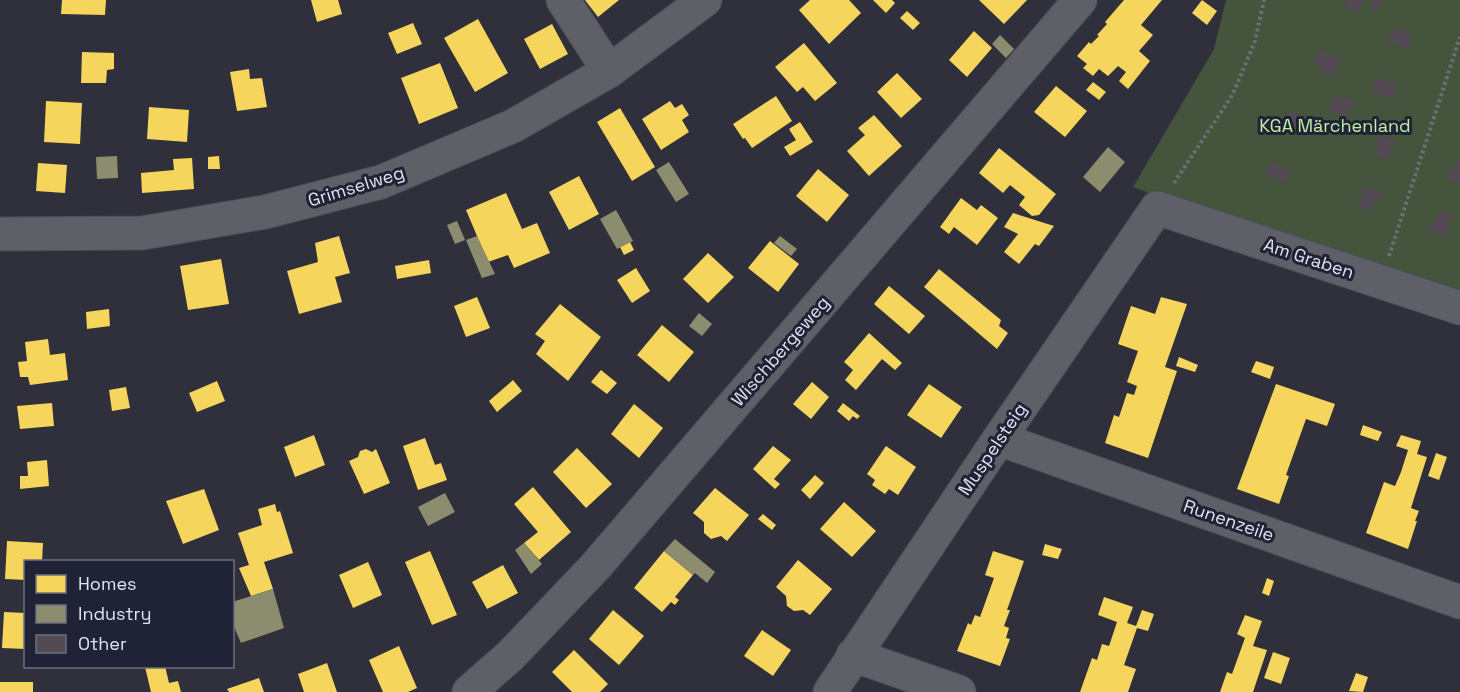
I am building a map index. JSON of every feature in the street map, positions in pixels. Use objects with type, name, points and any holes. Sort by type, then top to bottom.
[{"type":"street","points":[[562,0],[609,71]]},
{"type":"street","name":"Grimselweg","points":[[0,234],[142,232],[265,212],[381,182],[513,126],[609,71],[705,0]]},
{"type":"street","name":"Wischbergeweg","points":[[469,692],[510,656],[595,567],[1076,2]]},
{"type":"street","name":"Am Graben","points":[[1166,196],[1380,281],[1460,308]]},
{"type":"street","name":"Muspelsteig","points":[[830,692],[999,439],[1166,196]]},
{"type":"street","name":"Runenzeile","points":[[999,439],[1460,602]]},
{"type":"street","points":[[853,655],[959,692]]},
{"type":"path","points":[[1166,196],[1233,94],[1255,40],[1264,0]]},
{"type":"path","points":[[1380,281],[1460,37]]},
{"type":"green space","name":"KGA Märchenland","points":[[1226,0],[1460,0],[1460,296],[1181,205],[1133,187],[1214,49]]},
{"type":"building: Homes","points":[[62,0],[106,0],[105,15],[61,14]]},
{"type":"building: Homes","points":[[311,0],[338,0],[342,14],[317,22]]},
{"type":"building: Homes","points":[[585,0],[619,0],[598,17]]},
{"type":"building: Homes","points":[[810,0],[849,0],[861,13],[829,44],[799,10]]},
{"type":"building: Homes","points":[[873,0],[892,0],[895,3],[886,13]]},
{"type":"building: Homes","points":[[979,0],[1027,0],[1004,24]]},
{"type":"building: Homes","points":[[1124,0],[1162,0],[1141,25],[1153,35],[1139,51],[1150,61],[1128,89],[1119,81],[1126,72],[1118,66],[1108,76],[1099,69],[1093,76],[1083,68],[1087,64],[1077,56],[1089,42],[1091,44],[1099,36],[1097,35],[1107,24],[1105,22]]},
{"type":"building: Homes","points":[[1202,0],[1217,11],[1207,25],[1192,13]]},
{"type":"building: Homes","points":[[907,11],[920,23],[913,30],[900,18]]},
{"type":"building: Homes","points":[[478,19],[508,73],[475,92],[444,38]]},
{"type":"building: Homes","points":[[413,23],[422,44],[397,54],[388,33]]},
{"type":"building: Homes","points":[[552,24],[568,54],[540,69],[524,39]]},
{"type":"building: Homes","points":[[974,31],[992,48],[967,77],[949,60]]},
{"type":"building: Homes","points":[[804,43],[837,83],[815,101],[803,87],[797,92],[775,67]]},
{"type":"building: Homes","points":[[82,52],[114,53],[114,69],[107,70],[106,83],[81,83]]},
{"type":"building: Homes","points":[[440,63],[458,108],[419,124],[401,78]]},
{"type":"building: Homes","points":[[249,69],[250,79],[262,78],[267,107],[237,111],[230,72]]},
{"type":"building: Homes","points":[[897,73],[922,99],[901,118],[877,92]]},
{"type":"building: Homes","points":[[1093,82],[1106,92],[1099,100],[1086,90]]},
{"type":"building: Homes","points":[[1056,86],[1087,111],[1065,137],[1034,112]]},
{"type":"building: Homes","points":[[776,96],[792,121],[752,148],[733,124]]},
{"type":"building: Homes","points":[[46,101],[82,103],[80,144],[44,142]]},
{"type":"building: Homes","points":[[670,101],[675,108],[682,104],[689,115],[682,120],[689,132],[661,150],[642,119]]},
{"type":"building: Homes","points":[[149,107],[189,110],[187,142],[147,139]]},
{"type":"building: Homes","points":[[620,108],[655,167],[632,181],[597,122]]},
{"type":"building: Homes","points":[[874,115],[902,146],[869,176],[847,151],[865,135],[858,128]]},
{"type":"building: Homes","points":[[800,122],[813,142],[790,156],[784,147],[796,140],[789,129]]},
{"type":"building: Homes","points":[[999,148],[1056,194],[1039,215],[1032,216],[1019,205],[1025,197],[1010,185],[1003,193],[979,173]]},
{"type":"building: Homes","points":[[219,156],[220,169],[208,169],[208,157]]},
{"type":"building: Homes","points":[[192,158],[194,189],[142,193],[141,173],[174,170],[173,159]]},
{"type":"building: Homes","points":[[38,163],[67,165],[65,193],[36,191]]},
{"type":"building: Homes","points":[[818,169],[849,195],[827,222],[796,196]]},
{"type":"building: Homes","points":[[579,176],[599,214],[569,230],[549,192]]},
{"type":"building: Homes","points":[[506,193],[522,229],[537,223],[550,253],[514,268],[508,255],[488,262],[466,210]]},
{"type":"building: Homes","points":[[961,198],[977,210],[981,205],[998,218],[977,245],[954,227],[949,234],[940,227]]},
{"type":"building: Homes","points":[[1013,213],[1054,226],[1039,246],[1035,244],[1019,264],[1004,252],[1018,234],[1004,227]]},
{"type":"building: Homes","points":[[339,236],[350,273],[335,277],[342,302],[299,314],[287,271],[318,262],[315,243]]},
{"type":"building: Homes","points":[[770,241],[799,264],[778,292],[748,268]]},
{"type":"building: Homes","points":[[630,242],[634,250],[624,255],[620,247]]},
{"type":"building: Homes","points":[[708,253],[734,277],[708,303],[683,279]]},
{"type":"building: Homes","points":[[221,259],[229,304],[188,310],[180,266]]},
{"type":"building: Homes","points":[[429,260],[431,273],[397,279],[395,266]]},
{"type":"building: Homes","points":[[636,268],[650,291],[632,303],[617,280]]},
{"type":"building: Homes","points":[[939,269],[1001,320],[999,326],[1008,333],[997,349],[924,287]]},
{"type":"building: Homes","points":[[889,286],[925,316],[909,334],[874,304]]},
{"type":"building: Homes","points":[[477,297],[490,328],[466,337],[454,306]]},
{"type":"building: Homes","points":[[1161,297],[1187,304],[1165,367],[1177,371],[1148,458],[1105,443],[1114,415],[1119,417],[1127,393],[1134,395],[1137,386],[1127,382],[1138,351],[1118,344],[1131,306],[1155,314]]},
{"type":"building: Homes","points":[[560,304],[601,337],[568,381],[536,354],[545,341],[535,334]]},
{"type":"building: Homes","points":[[109,309],[110,326],[87,329],[86,312]]},
{"type":"building: Homes","points":[[662,325],[694,352],[669,382],[637,355]]},
{"type":"building: Homes","points":[[869,333],[902,363],[895,370],[882,359],[856,390],[845,380],[853,370],[844,362]]},
{"type":"building: Homes","points":[[48,339],[50,355],[65,353],[68,380],[30,385],[28,377],[20,377],[18,362],[27,361],[25,342]]},
{"type":"building: Homes","points":[[1179,357],[1198,365],[1195,372],[1176,366]]},
{"type":"building: Homes","points":[[1256,361],[1274,367],[1270,379],[1251,372]]},
{"type":"building: Homes","points":[[601,370],[617,383],[607,394],[591,382]]},
{"type":"building: Homes","points":[[513,380],[522,391],[497,412],[489,401]]},
{"type":"building: Homes","points":[[217,381],[225,401],[197,412],[189,393]]},
{"type":"building: Homes","points":[[812,382],[829,397],[811,419],[793,404]]},
{"type":"building: Homes","points":[[929,384],[962,407],[941,438],[907,415]]},
{"type":"building: Homes","points":[[1276,384],[1335,404],[1327,426],[1306,419],[1286,475],[1289,476],[1279,504],[1237,489]]},
{"type":"building: Homes","points":[[126,387],[130,408],[112,411],[109,390]]},
{"type":"building: Homes","points":[[52,403],[54,426],[20,429],[17,406]]},
{"type":"building: Homes","points":[[843,403],[860,416],[857,419],[853,416],[849,421],[837,411]]},
{"type":"building: Homes","points":[[634,404],[663,428],[639,458],[611,434]]},
{"type":"building: Homes","points":[[1363,425],[1382,432],[1378,441],[1360,435]]},
{"type":"building: Homes","points":[[314,435],[325,465],[295,477],[284,447]]},
{"type":"building: Homes","points":[[1401,435],[1421,441],[1417,454],[1427,457],[1411,508],[1419,511],[1408,549],[1366,533],[1384,482],[1395,486],[1401,472],[1408,450],[1396,446]]},
{"type":"building: Homes","points":[[425,438],[435,465],[441,463],[447,480],[418,490],[403,446]]},
{"type":"building: Homes","points":[[773,446],[791,460],[774,479],[780,484],[775,489],[753,469]]},
{"type":"building: Homes","points":[[886,446],[916,467],[898,495],[889,489],[885,494],[872,485],[875,480],[867,474]]},
{"type":"building: Homes","points":[[577,448],[612,484],[586,508],[553,472]]},
{"type":"building: Homes","points":[[366,449],[372,452],[376,449],[390,483],[364,494],[349,461],[358,457],[360,451]]},
{"type":"building: Homes","points":[[1436,453],[1447,457],[1439,480],[1428,476]]},
{"type":"building: Homes","points":[[47,460],[49,486],[20,489],[20,476],[28,476],[27,462]]},
{"type":"building: Homes","points":[[815,475],[824,483],[810,499],[801,490]]},
{"type":"building: Homes","points":[[533,487],[571,532],[539,560],[524,543],[538,532],[514,504]]},
{"type":"building: Homes","points":[[715,488],[749,515],[727,541],[721,536],[711,539],[704,533],[704,522],[693,513]]},
{"type":"building: Homes","points":[[204,489],[219,530],[183,544],[166,501]]},
{"type":"building: Homes","points":[[844,502],[876,531],[852,557],[820,529]]},
{"type":"building: Homes","points":[[275,504],[277,512],[280,511],[293,553],[264,562],[273,589],[251,596],[239,568],[249,565],[238,533],[262,525],[258,509]]},
{"type":"building: Homes","points":[[763,514],[776,525],[772,530],[758,519]]},
{"type":"building: Homes","points":[[7,541],[43,543],[42,560],[24,560],[24,580],[5,579]]},
{"type":"building: Homes","points":[[1045,544],[1062,549],[1058,559],[1042,555]]},
{"type":"building: Homes","points":[[430,551],[457,615],[432,625],[405,562]]},
{"type":"building: Homes","points":[[664,551],[693,575],[675,597],[679,600],[675,605],[671,602],[662,612],[634,588]]},
{"type":"building: Homes","points":[[993,551],[1024,561],[1007,610],[1010,610],[1004,626],[1009,628],[1006,638],[1010,639],[1000,666],[957,651],[968,623],[971,625],[975,615],[980,617],[994,578],[985,575]]},
{"type":"building: Homes","points":[[798,560],[832,589],[810,615],[803,610],[794,611],[787,606],[786,596],[776,587]]},
{"type":"building: Homes","points":[[368,562],[382,595],[353,608],[339,575]]},
{"type":"building: Homes","points":[[503,565],[518,593],[487,609],[472,582]]},
{"type":"building: Homes","points":[[1267,578],[1274,581],[1269,596],[1262,593]]},
{"type":"building: Homes","points":[[1104,597],[1133,607],[1127,623],[1136,626],[1142,610],[1154,614],[1148,631],[1137,628],[1124,665],[1136,669],[1128,692],[1080,692],[1092,658],[1097,660],[1102,644],[1109,646],[1117,622],[1098,615]]},
{"type":"building: Homes","points":[[613,610],[644,636],[619,665],[589,639]]},
{"type":"building: Homes","points":[[4,612],[24,613],[24,649],[2,648]]},
{"type":"building: Homes","points":[[1245,615],[1262,621],[1253,646],[1267,650],[1253,692],[1220,692],[1227,672],[1232,674],[1245,638],[1237,634]]},
{"type":"building: Homes","points":[[762,630],[791,650],[773,676],[744,656]]},
{"type":"building: Homes","points":[[399,646],[417,688],[408,692],[383,692],[369,660]]},
{"type":"building: Homes","points":[[574,650],[608,684],[600,692],[572,692],[552,672]]},
{"type":"building: Homes","points":[[1273,652],[1290,658],[1281,684],[1264,678]]},
{"type":"building: Homes","points":[[327,663],[337,692],[304,692],[298,674]]},
{"type":"building: Homes","points":[[145,668],[165,668],[169,683],[178,681],[181,692],[151,692]]},
{"type":"building: Homes","points":[[1356,673],[1368,677],[1363,692],[1349,691]]},
{"type":"building: Homes","points":[[259,678],[264,692],[229,692],[227,689]]},
{"type":"building: Homes","points":[[0,682],[33,682],[33,692],[0,692]]},
{"type":"building: Industry","points":[[1000,35],[1014,49],[1006,58],[992,44]]},
{"type":"building: Industry","points":[[1108,147],[1125,162],[1100,192],[1083,177]]},
{"type":"building: Industry","points":[[117,156],[118,178],[97,179],[96,157]]},
{"type":"building: Industry","points":[[669,162],[689,194],[676,202],[656,170]]},
{"type":"building: Industry","points":[[616,210],[633,241],[617,249],[600,219]]},
{"type":"building: Industry","points":[[457,221],[465,240],[455,244],[447,225]]},
{"type":"building: Industry","points":[[477,236],[495,274],[482,278],[466,240]]},
{"type":"building: Industry","points":[[780,236],[797,249],[791,256],[774,243]]},
{"type":"building: Industry","points":[[699,313],[712,324],[702,336],[689,326]]},
{"type":"building: Industry","points":[[445,493],[455,512],[428,526],[418,507]]},
{"type":"building: Industry","points":[[675,539],[715,572],[707,583],[695,573],[693,575],[664,551]]},
{"type":"building: Industry","points":[[524,543],[542,564],[531,574],[515,550]]},
{"type":"building: Industry","points":[[273,589],[284,628],[241,643],[234,627],[234,601]]},
{"type":"building: Other","points":[[1346,0],[1363,0],[1359,12],[1344,7]]},
{"type":"building: Other","points":[[1374,0],[1381,0],[1377,12],[1371,10]]},
{"type":"building: Other","points":[[1393,28],[1412,34],[1407,49],[1388,40]]},
{"type":"building: Other","points":[[1318,50],[1341,58],[1338,69],[1334,68],[1332,77],[1319,73],[1321,65],[1313,63]]},
{"type":"building: Other","points":[[1376,77],[1398,84],[1392,100],[1372,90]]},
{"type":"building: Other","points":[[1334,95],[1355,101],[1347,117],[1329,111]]},
{"type":"building: Other","points":[[1289,111],[1311,119],[1306,132],[1284,123]]},
{"type":"building: Other","points":[[1380,135],[1397,141],[1387,160],[1374,155]]},
{"type":"building: Other","points":[[1456,159],[1460,160],[1460,182],[1446,178],[1448,171],[1452,172]]},
{"type":"building: Other","points":[[1271,162],[1291,170],[1286,182],[1266,175]]},
{"type":"building: Other","points":[[1364,186],[1381,192],[1371,211],[1357,207]]},
{"type":"building: Other","points":[[1439,211],[1453,216],[1446,237],[1429,231],[1431,223],[1435,224]]}]
